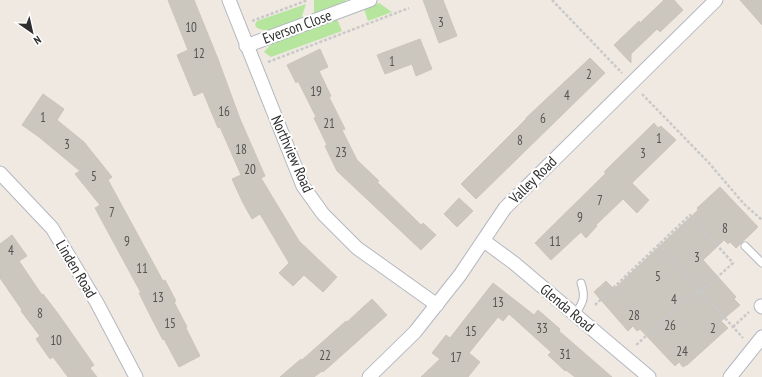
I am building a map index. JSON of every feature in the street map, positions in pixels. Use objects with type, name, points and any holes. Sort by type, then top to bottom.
[{"type":"street","name":"Northview Road","points":[[229,0],[238,26],[303,186],[323,214],[357,248],[437,305]]},
{"type":"street","name":"Everson Close","points":[[246,46],[370,0]]},
{"type":"street","name":"Valley Road","points":[[369,377],[415,332],[437,305],[484,241],[505,208],[716,0]]},
{"type":"street","name":"Linden Road","points":[[0,173],[52,228],[96,302],[136,377]]},
{"type":"street","name":"Glenda Road","points":[[484,241],[514,263],[649,377]]},
{"type":"street","points":[[730,377],[762,337]]},
{"type":"lane","points":[[745,246],[762,263]]},
{"type":"lane","points":[[578,317],[584,294],[581,283]]},
{"type":"path","points":[[238,26],[308,0]]},
{"type":"path","points":[[552,0],[709,163],[744,204],[762,220]]},
{"type":"path","points":[[255,67],[409,8]]},
{"type":"path","points":[[578,317],[690,215],[733,263],[701,292],[690,295],[624,356]]},
{"type":"path","points":[[658,244],[753,348]]},
{"type":"green space","points":[[314,0],[346,0],[345,2],[314,14]]},
{"type":"green space","points":[[379,3],[392,12],[368,21],[364,9]]},
{"type":"green space","points":[[306,4],[301,19],[273,29],[267,30],[256,27],[255,24],[257,21]]},
{"type":"green space","points":[[337,19],[342,31],[271,57],[264,52],[272,43]]},
{"type":"building","points":[[168,0],[194,0],[240,119],[265,176],[261,178],[299,241],[337,277],[323,292],[304,275],[293,286],[279,273],[289,263],[260,214],[252,219],[243,203],[232,179],[241,175],[220,127],[218,128],[203,92],[194,96],[177,55],[188,50]]},
{"type":"building","points":[[423,0],[443,0],[457,36],[439,43]]},
{"type":"building","points":[[664,0],[674,0],[683,10],[660,32],[657,29],[631,54],[631,63],[614,45]]},
{"type":"building","points":[[740,0],[762,0],[762,25]]},
{"type":"building","points":[[420,39],[432,69],[416,76],[412,64],[385,74],[377,55]]},
{"type":"building","points":[[320,49],[328,67],[319,71],[331,96],[329,97],[345,129],[342,130],[357,160],[421,225],[423,223],[436,235],[421,250],[337,171],[314,118],[316,117],[298,81],[296,83],[287,65]]},
{"type":"building","points":[[590,58],[605,73],[476,199],[461,184],[526,118]]},
{"type":"building","points":[[43,94],[64,109],[57,120],[84,142],[112,177],[108,180],[163,281],[165,280],[176,301],[174,302],[200,356],[179,367],[164,339],[163,340],[139,293],[141,293],[95,208],[100,205],[75,174],[80,171],[22,125]]},
{"type":"building","points":[[654,123],[658,128],[661,126],[676,140],[632,183],[649,200],[637,213],[623,199],[596,225],[597,226],[586,238],[581,232],[551,260],[535,243]]},
{"type":"building","points":[[720,187],[758,227],[736,248],[730,242],[728,244],[724,240],[703,260],[736,297],[734,299],[740,305],[721,321],[728,328],[687,365],[683,367],[679,362],[675,366],[640,329],[637,331],[633,326],[628,331],[594,292],[606,281],[614,289],[698,210],[697,208]]},
{"type":"building","points":[[459,198],[473,211],[457,227],[444,214]]},
{"type":"building","points":[[12,235],[27,256],[19,261],[42,295],[43,294],[59,315],[94,365],[90,368],[97,377],[68,377],[53,357],[50,359],[36,339],[40,336],[21,311],[22,310],[0,278],[0,244]]},
{"type":"building","points":[[493,283],[534,315],[538,310],[560,329],[559,331],[612,377],[575,377],[566,370],[565,371],[548,355],[551,352],[509,314],[503,321],[498,317],[469,353],[480,362],[468,377],[421,377],[440,359],[432,353],[446,335],[450,338]]},
{"type":"building","points":[[372,299],[387,315],[323,372],[322,371],[314,377],[280,377],[301,359],[302,360],[346,321],[347,322]]}]
